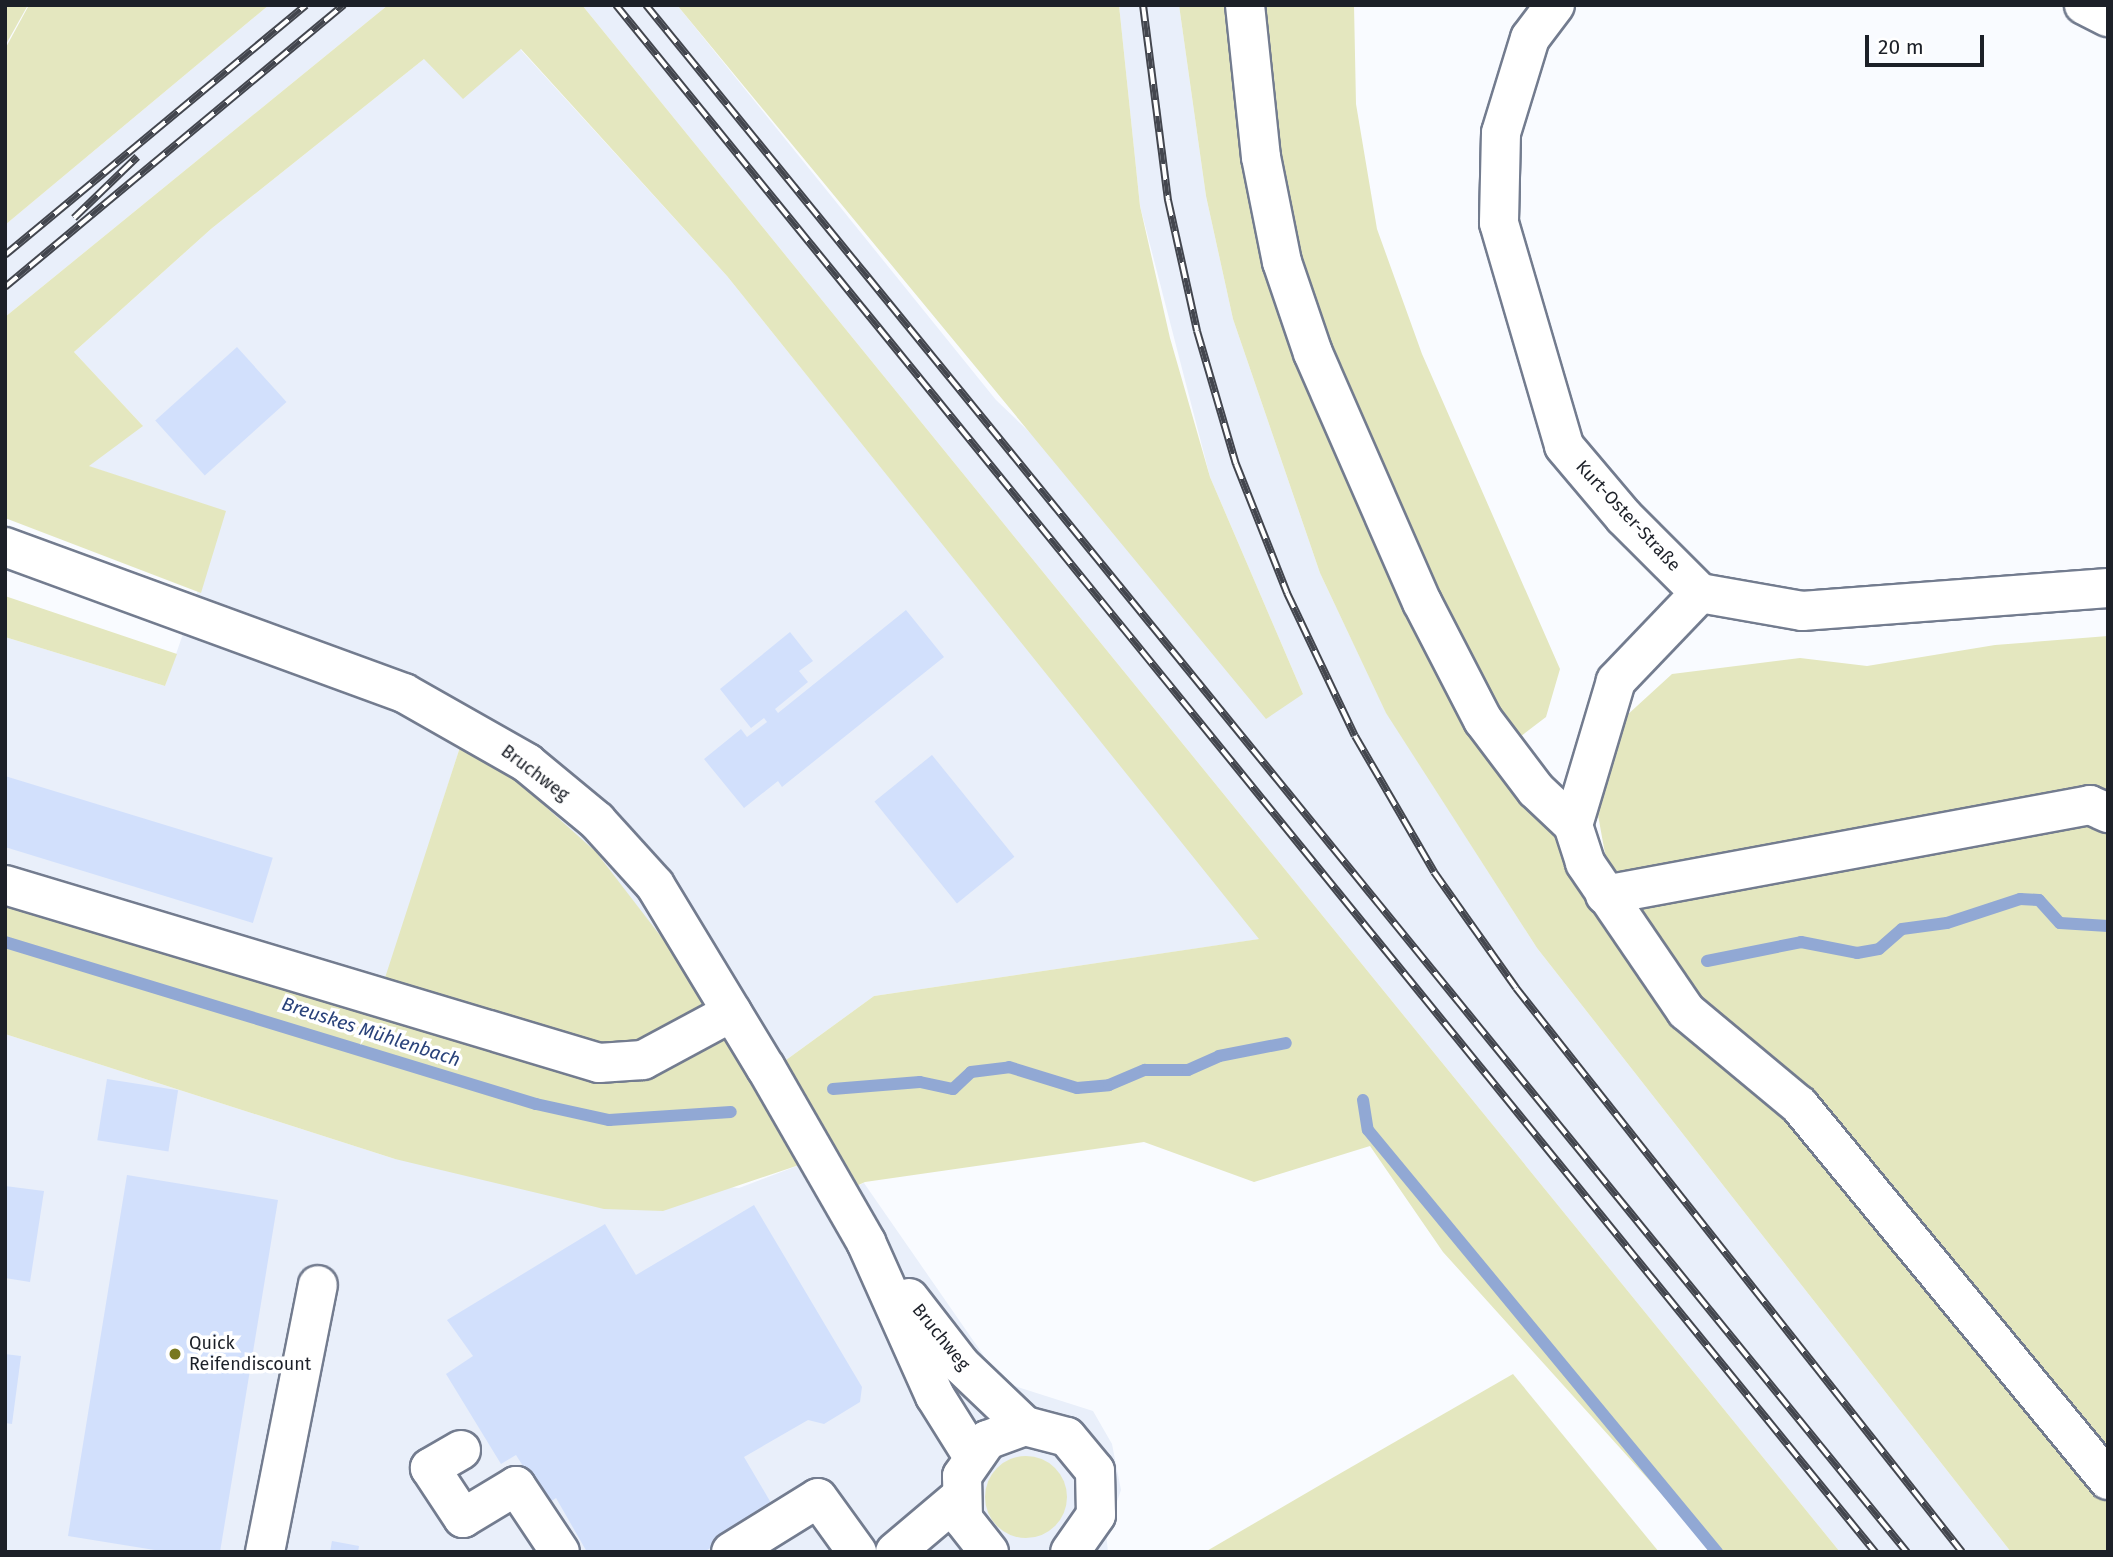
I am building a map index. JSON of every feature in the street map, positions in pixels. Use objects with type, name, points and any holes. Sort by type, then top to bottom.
[{"type":"street","points":[[1245,5],[1261,157],[1282,262],[1313,353],[1422,602],[1483,720],[1536,790],[1573,825],[1585,863],[1686,1011],[1798,1105],[2108,1480]]},
{"type":"street","name":"Kurt-Oster-Straße","points":[[1556,5],[1530,38],[1501,133],[1499,223],[1564,446],[1700,593]]},
{"type":"street","points":[[2084,5],[2108,17]]},
{"type":"street","name":"Bruchweg","points":[[5,547],[404,693],[527,763],[597,821],[655,885],[732,1012],[866,1242],[935,1396],[972,1455]]},
{"type":"street","points":[[1573,825],[1616,681],[1700,593],[1802,611],[2108,588]]},
{"type":"street","points":[[1605,895],[2102,807]]},
{"type":"street","points":[[5,885],[598,1063],[643,1060],[732,1012]]},
{"type":"street","name":"Bruchweg","points":[[866,1242],[961,1365],[1025,1426],[1067,1437],[1095,1471],[1096,1515],[1082,1546]]},
{"type":"street","points":[[265,1552],[318,1284]]},
{"type":"street","points":[[986,1551],[963,1519],[959,1499],[972,1455],[987,1440],[1025,1426]]},
{"type":"street","points":[[461,1450],[430,1468],[463,1518],[516,1486],[560,1552]]},
{"type":"street","points":[[731,1552],[818,1498],[857,1552]]},
{"type":"street","points":[[895,1552],[959,1499]]},
{"type":"shaded area","points":[[269,5],[388,5],[5,317],[5,225]]},
{"type":"shaded area","points":[[582,5],[677,5],[996,400],[1303,694],[1210,477],[1140,206],[1119,5],[1179,5],[1206,196],[1233,319],[1320,573],[1386,712],[1537,948],[2011,1552],[1840,1552]]},
{"type":"shaded area","points":[[520,49],[727,276],[1260,939],[874,996],[760,1079],[461,744],[384,985],[5,868],[5,637],[165,686],[225,512],[88,466],[142,425],[74,352],[211,229],[424,59]]},
{"type":"shaded area","points":[[5,1034],[395,1159],[739,1188],[805,1163],[820,1202],[864,1183],[1002,1382],[1093,1411],[1112,1444],[1121,1490],[1106,1533],[1108,1552],[5,1552]]},
{"type":"green space","points":[[5,5],[28,5],[5,46]]},
{"type":"green space","points":[[29,5],[269,5],[5,225],[5,49]]},
{"type":"green space","points":[[388,5],[582,5],[1840,1552],[1714,1552],[1443,1252],[1370,1146],[1254,1182],[1144,1142],[865,1182],[820,1203],[805,1163],[663,1211],[604,1209],[395,1159],[5,1034],[5,868],[383,984],[461,744],[518,782],[596,852],[712,1003],[760,1079],[874,996],[1259,939],[727,276],[521,49],[463,99],[424,59],[211,229],[74,352],[143,426],[89,466],[226,511],[201,593],[5,518],[5,317]]},
{"type":"green space","points":[[677,5],[1119,5],[1140,206],[1170,338],[1210,477],[1303,694],[1266,719]]},
{"type":"green space","points":[[1179,5],[1231,5],[1355,487],[1610,881],[1594,793],[1625,717],[1672,674],[1800,658],[1867,666],[1995,645],[2108,636],[2108,1552],[2011,1552],[1537,948],[1386,713],[1320,573],[1233,319],[1206,196]]},
{"type":"green space","points":[[1261,5],[1354,5],[1356,104],[1377,229],[1422,354],[1560,669],[1546,717],[1516,740],[1376,469],[1297,256],[1273,151]]},
{"type":"green space","points":[[5,596],[177,654],[165,686],[5,637]]},
{"type":"green space","points":[[1513,1374],[1659,1552],[1205,1552],[1327,1481]]},
{"type":"green space","points":[[1026,1456],[1042,1459],[1055,1468],[1064,1481],[1067,1497],[1064,1513],[1055,1526],[1042,1535],[1026,1538],[1010,1535],[997,1526],[988,1513],[985,1497],[988,1481],[997,1468],[1010,1459]]},
{"type":"building","points":[[237,347],[287,402],[205,476],[155,421]]},
{"type":"building","points":[[906,610],[944,657],[782,787],[778,781],[744,808],[704,759],[741,729],[747,737],[767,722],[764,718],[751,728],[720,689],[790,632],[813,661],[799,671],[808,682],[775,709],[778,713]]},
{"type":"building","points":[[932,755],[1014,857],[957,903],[874,802]]},
{"type":"building","points":[[5,776],[273,858],[253,923],[5,847]]},
{"type":"building","points":[[107,1079],[178,1090],[168,1151],[97,1140]]},
{"type":"building","name":"Quick Reifendiscount","points":[[127,1175],[278,1200],[220,1552],[167,1552],[68,1536]]},
{"type":"building","points":[[5,1186],[44,1191],[30,1282],[5,1278]]},
{"type":"building","points":[[754,1205],[862,1387],[860,1402],[824,1424],[808,1420],[744,1457],[774,1508],[704,1552],[587,1552],[556,1498],[547,1504],[516,1455],[501,1464],[446,1374],[473,1356],[447,1320],[605,1224],[636,1275]]},
{"type":"building","points":[[5,1354],[21,1356],[12,1424],[5,1423]]},
{"type":"building","points":[[332,1541],[359,1546],[358,1552],[330,1552]]},
{"type":"waterway","name":"Breuskes Mühlenbach","points":[[1707,961],[1801,942],[1857,953],[1879,949],[1902,929],[1947,923],[2020,899],[2039,900],[2060,923],[2108,926]]},
{"type":"waterway","name":"Breuskes Mühlenbach","points":[[5,942],[536,1104],[609,1120],[731,1112]]},
{"type":"waterway","name":"Breuskes Mühlenbach","points":[[833,1089],[920,1082],[953,1089],[971,1072],[1009,1067],[1077,1088],[1109,1085],[1145,1070],[1188,1070],[1219,1056],[1286,1043]]},
{"type":"waterway","points":[[1363,1100],[1368,1130],[1717,1552]]},
{"type":"railway","points":[[5,255],[306,5]]},
{"type":"railway","points":[[5,287],[344,5]]},
{"type":"railway","points":[[616,5],[1875,1552]]},
{"type":"railway","points":[[646,5],[1907,1552]]},
{"type":"railway","points":[[1143,5],[1168,200],[1197,331],[1236,464],[1287,593],[1355,736],[1434,872],[1516,988],[1962,1552]]},
{"type":"railway","points":[[74,218],[137,157]]},
{"type":"place","name":"Quick Reifendiscount","points":[[175,1354]]}]
